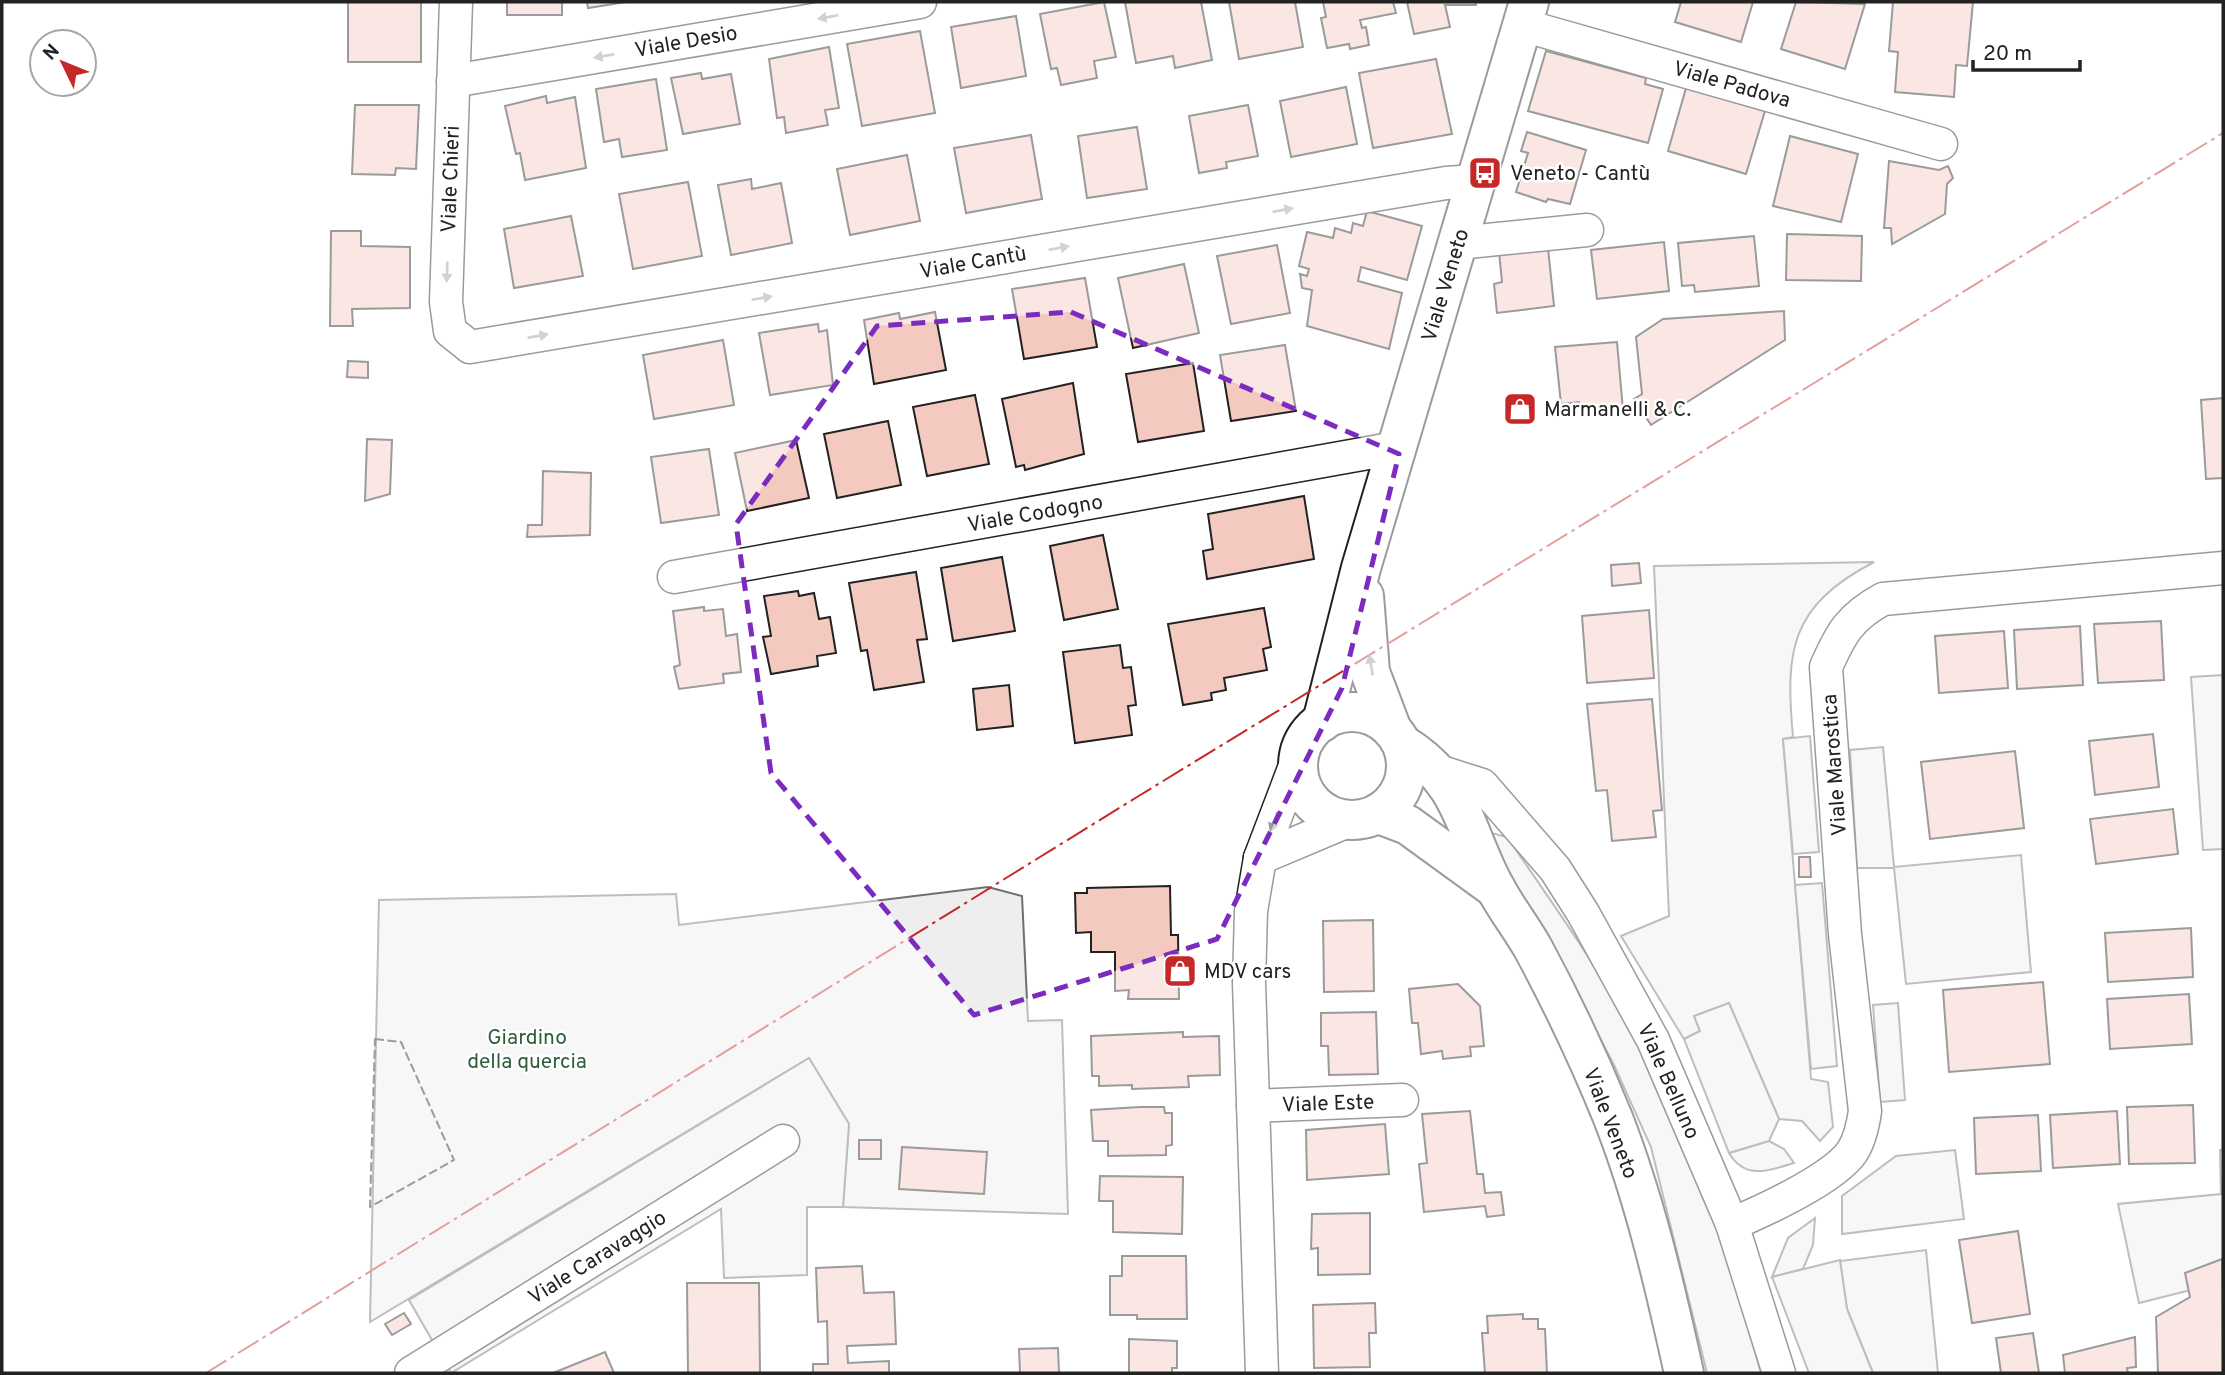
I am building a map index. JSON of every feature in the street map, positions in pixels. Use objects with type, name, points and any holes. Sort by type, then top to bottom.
[{"type":"main road","name":"Viale Veneto","points":[[1322,722],[1361,568],[1526,13]]},
{"type":"main road","name":"Viale Veneto","points":[[1361,568],[1370,672],[1397,737],[1438,771],[1465,813],[1496,889],[1550,982],[1613,1118],[1663,1278],[1684,1373]]},
{"type":"main road","points":[[1378,820],[1392,804],[1406,775],[1397,737],[1371,715],[1359,712],[1333,715],[1310,731],[1298,758],[1298,776],[1304,793],[1316,807],[1330,817],[1378,820],[1465,813]]},
{"type":"main road","name":"Viale Veneto","points":[[1378,820],[1496,889]]},
{"type":"street","name":"Viale Chieri","points":[[456,2],[446,302],[450,331],[470,347]]},
{"type":"street","name":"Viale Desio","points":[[453,81],[920,2]]},
{"type":"street","name":"Viale Padova","points":[[1526,13],[1941,144]]},
{"type":"street","name":"Viale Cantù","points":[[470,347],[1432,185],[1476,181]]},
{"type":"street","points":[[1458,243],[1587,230]]},
{"type":"street","name":"Viale Codogno","points":[[674,577],[1396,448]]},
{"type":"street","name":"Viale Marostica","points":[[1732,1224],[1782,1203],[1851,1153],[1865,1111],[1845,934],[1826,667],[1838,638],[1858,612],[1883,598],[2223,568]]},
{"type":"street","points":[[1262,1373],[1250,923],[1260,858],[1298,758]]},
{"type":"street","name":"Viale Belluno","points":[[1438,771],[1482,785],[1510,814],[1555,869],[1653,1040],[1732,1224],[1779,1373]]},
{"type":"street","points":[[1465,813],[1510,814]]},
{"type":"street","points":[[1260,858],[1378,820]]},
{"type":"street","name":"Viale Este","points":[[1253,1106],[1402,1100]]},
{"type":"street","name":"Viale Caravaggio","points":[[411,1373],[783,1141]]},
{"type":"highlighted area","points":[[1071,312],[1399,454],[1342,688],[1217,939],[974,1015],[771,773],[736,524],[877,326]]},
{"type":"green space","points":[[1874,562],[1825,596],[1809,614],[1799,633],[1790,679],[1793,737],[1783,739],[1811,1079],[1828,1082],[1833,1127],[1820,1141],[1802,1121],[1779,1119],[1729,1003],[1694,1016],[1700,1031],[1684,1039],[1621,936],[1669,916],[1654,566]]},
{"type":"green space","points":[[1480,830],[1507,837],[1601,977],[1651,1066],[1705,1195],[1761,1373],[1707,1373],[1651,1147],[1614,1065],[1567,975]]},
{"type":"green space","name":"Giardino della quercia","points":[[988,887],[1022,896],[1028,1021],[1062,1020],[1068,1214],[843,1207],[849,1124],[809,1058],[370,1322],[379,900],[676,894],[679,925]]},
{"type":"green space","points":[[1769,1141],[1784,1149],[1794,1163],[1766,1170],[1750,1170],[1735,1162],[1729,1153]]},
{"type":"green space","points":[[1955,1150],[1964,1219],[1842,1234],[1842,1196],[1896,1156]]},
{"type":"green space","points":[[2220,1150],[2223,1150],[2223,1282],[2139,1303],[2118,1204],[2221,1194]]},
{"type":"green space","points":[[1815,1218],[1813,1245],[1803,1269],[1772,1277],[1788,1238]]},
{"type":"green space","points":[[1926,1250],[1938,1373],[1873,1373],[1847,1309],[1840,1261]]},
{"type":"shaded area","points":[[2223,675],[2223,849],[2203,850],[2191,677]]},
{"type":"shaded area","points":[[1810,736],[1819,852],[1793,854],[1783,739]]},
{"type":"shaded area","points":[[1883,747],[1894,867],[2021,855],[2031,972],[1906,984],[1894,868],[1857,868],[1850,750]]},
{"type":"shaded area","points":[[1822,883],[1837,1066],[1811,1069],[1795,885]]},
{"type":"shaded area","points":[[1729,1003],[1779,1119],[1769,1141],[1729,1153],[1684,1039],[1700,1031],[1694,1016]]},
{"type":"shaded area","points":[[1898,1003],[1905,1100],[1880,1102],[1873,1005]]},
{"type":"shaded area","points":[[809,1058],[849,1124],[843,1207],[807,1207],[807,1275],[724,1278],[721,1209],[451,1373],[409,1300]]},
{"type":"shaded area","points":[[1840,1260],[1847,1309],[1873,1373],[1809,1373],[1772,1277]]},
{"type":"building","points":[[348,2],[421,2],[421,62],[348,62]]},
{"type":"building","points":[[507,2],[562,2],[562,15],[507,15]]},
{"type":"building","points":[[587,2],[626,2],[588,8]]},
{"type":"building","points":[[1104,2],[1116,57],[1094,61],[1097,78],[1061,85],[1057,68],[1051,69],[1040,14]]},
{"type":"building","points":[[1125,2],[1201,2],[1212,60],[1175,68],[1173,56],[1136,63]]},
{"type":"building","points":[[1229,2],[1295,2],[1303,47],[1239,59]]},
{"type":"building","points":[[1323,2],[1393,2],[1396,13],[1360,20],[1362,28],[1366,27],[1369,45],[1350,49],[1349,44],[1327,48],[1321,18],[1326,17]]},
{"type":"building","points":[[1407,2],[1475,2],[1476,5],[1445,5],[1450,27],[1414,34]]},
{"type":"building","points":[[1681,2],[1753,2],[1741,42],[1675,22]]},
{"type":"building","points":[[1796,2],[1865,4],[1845,69],[1781,49]]},
{"type":"building","points":[[1893,2],[1973,2],[1967,66],[1956,65],[1954,97],[1895,92],[1898,52],[1889,51]]},
{"type":"building","points":[[1016,16],[1026,76],[961,88],[951,27]]},
{"type":"building","points":[[920,31],[935,113],[862,126],[847,44]]},
{"type":"building","points":[[829,47],[839,108],[825,110],[828,125],[786,133],[784,117],[777,118],[769,59]]},
{"type":"building","points":[[1546,51],[1646,78],[1645,84],[1663,89],[1648,143],[1528,111]]},
{"type":"building","points":[[1436,59],[1452,134],[1373,148],[1359,73]]},
{"type":"building","points":[[701,73],[702,79],[731,74],[740,124],[683,134],[671,78]]},
{"type":"building","points":[[656,79],[667,150],[622,157],[619,139],[604,142],[596,89]]},
{"type":"building","points":[[1346,87],[1357,144],[1291,157],[1280,101]]},
{"type":"building","points":[[1686,88],[1765,111],[1746,174],[1668,151]]},
{"type":"building","points":[[546,96],[547,103],[575,97],[586,168],[525,180],[520,153],[516,154],[505,106]]},
{"type":"building","points":[[355,105],[419,105],[416,169],[396,168],[395,175],[352,174]]},
{"type":"building","points":[[1248,105],[1258,156],[1226,162],[1227,168],[1199,173],[1189,116]]},
{"type":"building","points":[[1137,127],[1147,189],[1087,198],[1078,136]]},
{"type":"building","points":[[1527,132],[1586,150],[1570,204],[1548,199],[1546,202],[1516,192],[1528,153],[1521,151]]},
{"type":"building","points":[[1031,135],[1042,199],[966,213],[954,148]]},
{"type":"building","points":[[1790,136],[1858,154],[1841,222],[1773,206]]},
{"type":"building","points":[[907,155],[920,221],[850,235],[837,169]]},
{"type":"building","points":[[1889,161],[1939,170],[1948,166],[1953,178],[1947,184],[1945,214],[1892,244],[1891,228],[1884,228]]},
{"type":"building","points":[[751,179],[752,189],[781,183],[792,243],[731,255],[718,185]]},
{"type":"building","points":[[688,182],[702,256],[633,269],[619,194]]},
{"type":"building","points":[[1367,211],[1422,226],[1407,280],[1361,267],[1358,281],[1402,293],[1389,349],[1307,326],[1312,290],[1302,288],[1300,274],[1307,276],[1309,269],[1299,266],[1307,232],[1333,238],[1335,228],[1351,233],[1353,223],[1363,226]]},
{"type":"building","points":[[571,216],[583,276],[514,288],[504,229]]},
{"type":"building","points":[[331,231],[361,231],[361,246],[410,247],[410,308],[352,309],[353,326],[330,326]]},
{"type":"building","points":[[1787,234],[1862,236],[1861,281],[1786,280]]},
{"type":"building","points":[[1754,236],[1759,286],[1695,292],[1694,285],[1682,286],[1678,243]]},
{"type":"building","points":[[1664,242],[1669,291],[1597,299],[1591,250]]},
{"type":"building","points":[[1277,245],[1290,313],[1231,324],[1217,256]]},
{"type":"building","points":[[1548,248],[1554,306],[1497,313],[1494,284],[1502,282],[1499,252]]},
{"type":"building","points":[[1184,264],[1199,333],[1133,348],[1118,278]]},
{"type":"building","points":[[1085,278],[1097,347],[1024,359],[1012,289]]},
{"type":"building","points":[[1784,311],[1785,340],[1651,425],[1634,399],[1642,394],[1636,337],[1663,319]]},
{"type":"building","points":[[935,312],[946,370],[874,384],[864,320],[899,313],[900,319]]},
{"type":"building","points":[[818,324],[819,332],[827,330],[833,385],[770,395],[759,333]]},
{"type":"building","points":[[723,340],[734,405],[654,419],[643,355]]},
{"type":"building","points":[[1617,342],[1623,410],[1581,414],[1579,402],[1561,404],[1555,347]]},
{"type":"building","points":[[1285,345],[1296,411],[1231,421],[1220,355]]},
{"type":"building","points":[[348,361],[368,362],[368,378],[347,377]]},
{"type":"building","points":[[1193,363],[1204,431],[1138,442],[1126,374]]},
{"type":"building","points":[[1073,383],[1084,454],[1025,470],[1024,465],[1016,467],[1002,399]]},
{"type":"building","points":[[975,395],[989,464],[927,476],[913,407]]},
{"type":"building","points":[[2223,398],[2223,478],[2206,479],[2201,400]]},
{"type":"building","points":[[888,421],[901,485],[837,498],[824,434]]},
{"type":"building","points":[[367,439],[392,440],[390,494],[365,501]]},
{"type":"building","points":[[796,440],[809,498],[747,511],[735,453]]},
{"type":"building","points":[[709,449],[719,515],[661,523],[651,457]]},
{"type":"building","points":[[543,471],[591,473],[590,535],[527,537],[528,525],[542,525]]},
{"type":"building","points":[[1304,496],[1314,559],[1207,579],[1203,551],[1213,549],[1208,514]]},
{"type":"building","points":[[1103,535],[1118,609],[1064,620],[1050,546]]},
{"type":"building","points":[[1002,557],[1015,631],[953,641],[941,568]]},
{"type":"building","points":[[1639,563],[1641,583],[1612,586],[1611,565]]},
{"type":"building","points":[[916,572],[927,639],[917,640],[924,682],[874,690],[867,650],[861,651],[849,583]]},
{"type":"building","points":[[798,591],[799,596],[814,593],[819,619],[830,617],[836,653],[817,656],[818,666],[771,674],[763,637],[771,636],[764,596]]},
{"type":"building","points":[[704,607],[704,611],[723,609],[726,636],[737,634],[741,672],[723,674],[724,683],[679,689],[674,667],[680,665],[673,611]]},
{"type":"building","points":[[1264,608],[1271,647],[1263,649],[1267,670],[1224,678],[1226,690],[1211,693],[1212,700],[1183,705],[1168,624]]},
{"type":"building","points":[[1649,610],[1654,678],[1587,683],[1582,616]]},
{"type":"building","points":[[2161,621],[2164,680],[2098,683],[2094,624]]},
{"type":"building","points":[[2080,626],[2083,685],[2017,689],[2014,630]]},
{"type":"building","points":[[2004,631],[2008,688],[1939,693],[1935,636]]},
{"type":"building","points":[[1120,645],[1123,668],[1131,667],[1136,705],[1128,706],[1132,735],[1075,743],[1063,652]]},
{"type":"building","points":[[1009,685],[1013,726],[977,730],[973,689]]},
{"type":"building","points":[[1652,699],[1662,810],[1653,811],[1656,837],[1612,841],[1607,790],[1596,791],[1587,704]]},
{"type":"building","points":[[2153,734],[2159,787],[2095,795],[2089,741]]},
{"type":"building","points":[[2015,751],[2024,828],[1930,839],[1921,762]]},
{"type":"building","points":[[2173,809],[2178,854],[2096,864],[2090,819]]},
{"type":"building","points":[[1799,857],[1810,857],[1811,877],[1799,877]]},
{"type":"building","points":[[1170,886],[1171,935],[1178,935],[1179,999],[1128,999],[1129,990],[1115,991],[1115,952],[1091,952],[1091,932],[1076,933],[1075,893],[1087,893],[1087,888]]},
{"type":"building","points":[[1373,920],[1374,991],[1324,992],[1323,921]]},
{"type":"building","points":[[2191,928],[2193,977],[2108,982],[2105,933]]},
{"type":"building","points":[[2043,982],[2050,1064],[1949,1072],[1943,990]]},
{"type":"building","points":[[1458,984],[1480,1006],[1484,1046],[1470,1047],[1471,1056],[1443,1059],[1442,1051],[1421,1054],[1418,1023],[1412,1023],[1409,989]]},
{"type":"building","points":[[2189,994],[2192,1044],[2110,1049],[2107,999]]},
{"type":"building","points":[[1376,1012],[1378,1074],[1329,1075],[1328,1046],[1321,1046],[1321,1013]]},
{"type":"building","points":[[1183,1032],[1183,1037],[1219,1036],[1220,1075],[1188,1076],[1189,1087],[1132,1089],[1132,1085],[1099,1086],[1099,1076],[1092,1076],[1091,1036]]},
{"type":"building","points":[[2193,1105],[2195,1163],[2129,1164],[2127,1107]]},
{"type":"building","points":[[1164,1107],[1165,1113],[1172,1113],[1172,1145],[1166,1146],[1166,1155],[1108,1156],[1108,1141],[1093,1141],[1091,1110]]},
{"type":"building","points":[[1470,1111],[1477,1174],[1483,1174],[1485,1193],[1501,1192],[1504,1215],[1487,1217],[1485,1206],[1424,1212],[1419,1164],[1427,1163],[1422,1114]]},
{"type":"building","points":[[2117,1111],[2120,1164],[2053,1168],[2050,1115]]},
{"type":"building","points":[[2038,1115],[2041,1171],[1976,1174],[1974,1118]]},
{"type":"building","points":[[1385,1124],[1389,1174],[1307,1180],[1306,1130]]},
{"type":"building","points":[[859,1140],[881,1140],[881,1159],[859,1159]]},
{"type":"building","points":[[902,1147],[987,1152],[984,1194],[899,1189]]},
{"type":"building","points":[[1100,1176],[1183,1177],[1182,1234],[1113,1232],[1113,1201],[1099,1201]]},
{"type":"building","points":[[1370,1213],[1370,1274],[1318,1275],[1318,1248],[1311,1249],[1312,1214]]},
{"type":"building","points":[[2018,1231],[2030,1314],[1972,1323],[1959,1240]]},
{"type":"building","points":[[1122,1256],[1186,1256],[1187,1319],[1137,1319],[1137,1315],[1110,1315],[1110,1276],[1122,1276]]},
{"type":"building","points":[[2222,1259],[2223,1373],[2158,1373],[2156,1317],[2190,1297],[2185,1273]]},
{"type":"building","points":[[862,1266],[864,1293],[894,1292],[896,1344],[847,1346],[848,1363],[889,1361],[889,1373],[813,1373],[813,1364],[828,1364],[827,1321],[818,1322],[816,1268]]},
{"type":"building","points":[[687,1283],[759,1283],[760,1373],[688,1373]]},
{"type":"building","points":[[1375,1303],[1376,1333],[1369,1333],[1370,1367],[1314,1368],[1313,1305]]},
{"type":"building","points":[[404,1313],[411,1324],[392,1335],[385,1324]]},
{"type":"building","points":[[1523,1314],[1523,1319],[1538,1319],[1538,1329],[1545,1329],[1547,1373],[1485,1373],[1482,1333],[1488,1333],[1487,1316]]},
{"type":"building","points":[[2033,1333],[2039,1373],[2001,1373],[1996,1338]]},
{"type":"building","points":[[2135,1337],[2136,1367],[2127,1368],[2128,1373],[2065,1373],[2063,1355]]},
{"type":"building","points":[[1129,1339],[1177,1341],[1177,1368],[1172,1368],[1172,1373],[1129,1373]]},
{"type":"building","points":[[1058,1348],[1059,1373],[1020,1373],[1019,1349]]},
{"type":"building","points":[[605,1352],[614,1373],[553,1373]]},
{"type":"fence","points":[[375,1039],[401,1042],[454,1160],[370,1207],[375,1039]]},
{"type":"power","points":[[206,1373],[1137,797],[2223,133]]},
{"type":"place","name":"Veneto - Cantù","points":[[1485,173]]},
{"type":"place","name":"Marmanelli & C.","points":[[1520,409]]},
{"type":"place","name":"MDV cars","points":[[1180,971]]}]
